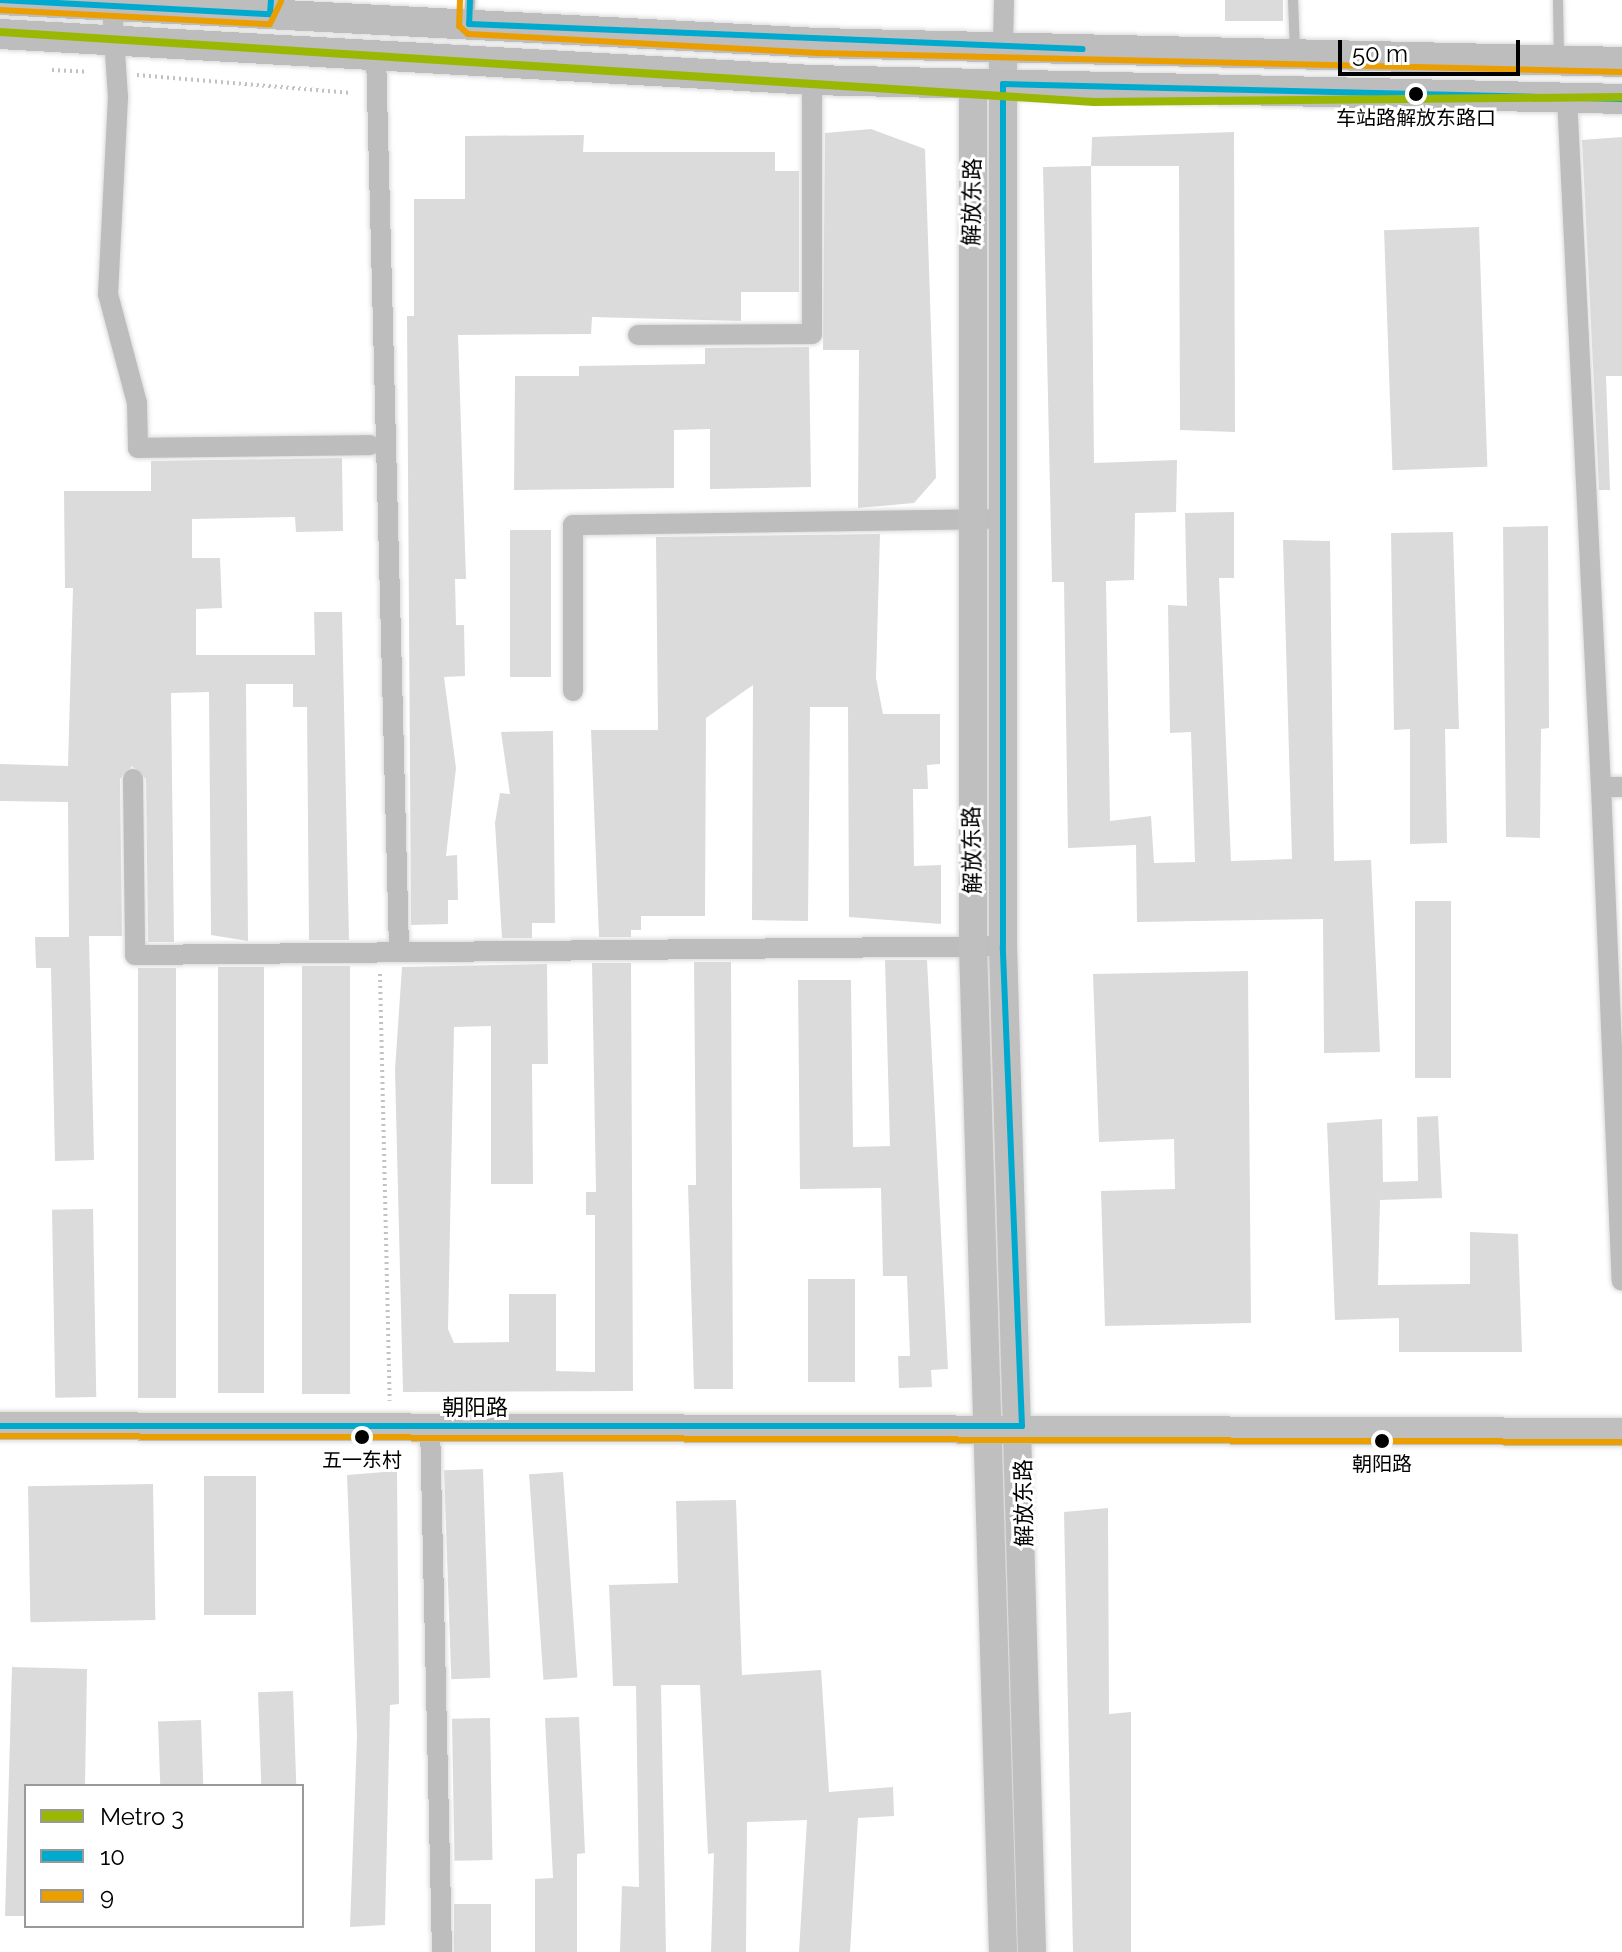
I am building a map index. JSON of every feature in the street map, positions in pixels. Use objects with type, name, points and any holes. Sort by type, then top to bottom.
[{"type":"main road","points":[[0,0],[112,7],[469,12],[1003,47],[1622,62]]},
{"type":"main road","points":[[0,34],[812,80],[1622,99]]},
{"type":"main road","name":"解放东路","points":[[1003,47],[988,84],[969,520],[973,946],[992,1420],[1003,1952]]},
{"type":"main road","name":"解放东路","points":[[988,84],[999,519],[1003,946],[1022,1418],[1032,1952]]},
{"type":"main road","name":"朝阳路","points":[[0,1409],[390,1408],[992,1420]]},
{"type":"main road","name":"朝阳路","points":[[0,1426],[1622,1415]]},
{"type":"main road","name":"朝阳路","points":[[1022,1418],[1622,1432]]},
{"type":"street","points":[[1003,47],[1004,0]]},
{"type":"street","points":[[112,7],[118,97],[108,294],[137,403],[138,448],[370,445]]},
{"type":"street","points":[[376,53],[389,952]]},
{"type":"street","points":[[638,335],[812,334],[812,80]]},
{"type":"street","points":[[1567,97],[1622,1281]]},
{"type":"street","points":[[573,691],[573,525],[999,519]]},
{"type":"street","points":[[133,779],[135,955],[1003,946]]},
{"type":"street","points":[[1601,787],[1622,787]]},
{"type":"street","points":[[430,1424],[442,1952]]},
{"type":"lane","points":[[1293,0],[1295,54]]},
{"type":"lane","points":[[1558,0],[1559,61]]},
{"type":"path","points":[[52,70],[87,72]]},
{"type":"path","points":[[134,75],[351,93]]},
{"type":"path","points":[[389,952],[390,1408]]},
{"type":"building","points":[[1225,0],[1283,0],[1283,21],[1225,21]]},
{"type":"building","points":[[871,129],[925,149],[936,478],[914,503],[858,508],[859,350],[823,350],[825,133]]},
{"type":"building","points":[[1234,132],[1235,432],[1180,430],[1179,166],[1091,166],[1092,137]]},
{"type":"building","points":[[584,135],[583,152],[775,152],[775,171],[799,171],[799,292],[741,292],[741,321],[592,317],[591,334],[458,335],[466,579],[455,579],[456,625],[464,625],[465,676],[444,677],[456,768],[446,856],[457,855],[458,900],[448,900],[448,924],[411,925],[407,316],[414,316],[414,199],[465,199],[465,136]]},
{"type":"building","points":[[1622,137],[1622,376],[1606,376],[1610,490],[1599,490],[1582,140]]},
{"type":"building","points":[[1091,166],[1094,463],[1177,460],[1176,512],[1135,513],[1134,580],[1106,581],[1110,821],[1151,816],[1154,863],[1195,862],[1191,732],[1170,733],[1168,605],[1187,606],[1185,513],[1234,512],[1234,578],[1219,578],[1231,861],[1292,859],[1283,540],[1330,541],[1334,861],[1371,860],[1380,1052],[1324,1053],[1323,919],[1137,922],[1136,845],[1068,848],[1064,582],[1052,582],[1043,167]]},
{"type":"building","points":[[1479,227],[1487,467],[1392,470],[1384,230]]},
{"type":"building","points":[[809,347],[811,487],[710,489],[710,429],[674,430],[674,488],[514,490],[515,376],[579,376],[579,366],[705,364],[705,348]]},
{"type":"building","points":[[342,458],[343,531],[296,532],[295,517],[192,519],[192,558],[220,558],[222,608],[196,609],[196,655],[315,655],[314,612],[342,612],[349,940],[309,940],[307,707],[293,707],[293,684],[246,684],[248,941],[211,935],[209,692],[171,693],[174,942],[148,942],[146,779],[132,766],[120,779],[122,936],[89,936],[94,1160],[55,1161],[51,968],[36,968],[35,937],[69,937],[68,802],[0,801],[0,764],[68,766],[73,588],[65,588],[64,491],[151,491],[151,461]]},
{"type":"building","points":[[1548,526],[1549,728],[1541,729],[1540,838],[1506,837],[1503,527]]},
{"type":"building","points":[[510,530],[551,530],[551,677],[510,677]]},
{"type":"building","points":[[1453,532],[1459,729],[1445,729],[1447,843],[1410,844],[1410,729],[1394,730],[1391,533]]},
{"type":"building","points":[[880,534],[876,678],[883,714],[940,714],[940,764],[927,765],[928,789],[913,789],[914,866],[941,865],[941,924],[849,917],[848,707],[810,707],[808,921],[752,920],[753,685],[706,718],[705,916],[641,916],[641,930],[631,930],[631,937],[599,937],[591,730],[658,730],[656,537]]},
{"type":"building","points":[[553,731],[555,923],[532,923],[532,938],[502,938],[495,823],[500,793],[510,794],[501,732]]},
{"type":"building","points":[[1415,901],[1451,901],[1451,1078],[1415,1078]]},
{"type":"building","points":[[885,960],[927,960],[948,1369],[931,1370],[932,1387],[899,1388],[898,1356],[910,1356],[907,1276],[883,1276],[881,1188],[800,1189],[798,980],[851,980],[853,1147],[890,1146]]},
{"type":"building","points":[[694,962],[731,962],[733,1389],[694,1389],[688,1185],[696,1185]]},
{"type":"building","points":[[592,963],[631,963],[633,1391],[403,1392],[395,1070],[402,967],[547,964],[548,1064],[532,1064],[533,1184],[491,1184],[491,1026],[454,1027],[448,1329],[454,1343],[509,1342],[509,1294],[556,1294],[556,1371],[595,1372],[595,1215],[586,1215],[586,1192],[596,1192]]},
{"type":"building","points":[[302,966],[350,966],[350,1394],[302,1394]]},
{"type":"building","points":[[218,967],[264,967],[264,1393],[218,1393]]},
{"type":"building","points":[[138,968],[176,968],[176,1398],[138,1398]]},
{"type":"building","points":[[1248,971],[1251,1323],[1105,1326],[1101,1191],[1175,1189],[1174,1139],[1099,1142],[1093,974]]},
{"type":"building","points":[[1438,1116],[1442,1198],[1380,1200],[1378,1285],[1470,1284],[1470,1232],[1518,1234],[1522,1352],[1399,1352],[1399,1318],[1335,1320],[1327,1123],[1382,1119],[1383,1182],[1418,1181],[1417,1117]]},
{"type":"building","points":[[93,1209],[96,1397],[55,1398],[52,1210]]},
{"type":"building","points":[[808,1279],[855,1279],[855,1382],[808,1382]]},
{"type":"building","points":[[483,1469],[490,1678],[451,1679],[444,1470]]},
{"type":"building","points":[[397,1471],[399,1704],[390,1705],[385,1925],[350,1927],[357,1736],[347,1475]]},
{"type":"building","points":[[563,1472],[577,1677],[543,1680],[529,1474]]},
{"type":"building","points":[[204,1476],[256,1476],[256,1615],[204,1615]]},
{"type":"building","points":[[153,1484],[155,1620],[30,1622],[28,1486]]},
{"type":"building","points":[[736,1500],[742,1675],[821,1670],[829,1792],[893,1787],[894,1816],[858,1818],[850,1952],[799,1952],[807,1820],[747,1822],[746,1952],[711,1952],[714,1853],[708,1854],[700,1685],[661,1685],[666,1952],[620,1952],[622,1886],[639,1887],[636,1686],[613,1686],[609,1585],[678,1583],[676,1501]]},
{"type":"building","points":[[1108,1508],[1109,1714],[1131,1712],[1131,1952],[1073,1952],[1064,1512]]},
{"type":"building","points":[[12,1667],[87,1669],[85,1784],[24,1784],[24,1916],[5,1916]]},
{"type":"building","points":[[293,1691],[296,1784],[261,1784],[258,1692]]},
{"type":"building","points":[[579,1717],[585,1853],[577,1854],[577,1952],[535,1952],[535,1879],[553,1878],[545,1718]]},
{"type":"building","points":[[490,1718],[492,1860],[454,1861],[452,1719]]},
{"type":"building","points":[[201,1720],[203,1784],[160,1784],[158,1722]]},
{"type":"building","points":[[454,1904],[491,1904],[491,1952],[454,1952]]},
{"type":"metro line","name":"3","points":[[0,32],[1094,102],[1622,97]]},
{"type":"transit line","name":"10","points":[[0,0],[270,14],[271,0]]},
{"type":"transit line","name":"9","points":[[460,0],[459,26],[468,34],[818,53],[1622,72]]},
{"type":"transit line","name":"10","points":[[470,0],[469,24],[1082,49]]},
{"type":"transit line","name":"9","points":[[0,10],[270,24],[281,1]]},
{"type":"transit line","name":"10","points":[[0,1426],[1022,1426],[1003,946],[1003,84],[1622,99]]},
{"type":"transit line","name":"9","points":[[0,1436],[1622,1442]]},
{"type":"place","name":"车站路解放东路口","points":[[1416,94]]},
{"type":"place","name":"五一东村","points":[[362,1437]]},
{"type":"place","name":"朝阳路","points":[[1382,1441]]}]
